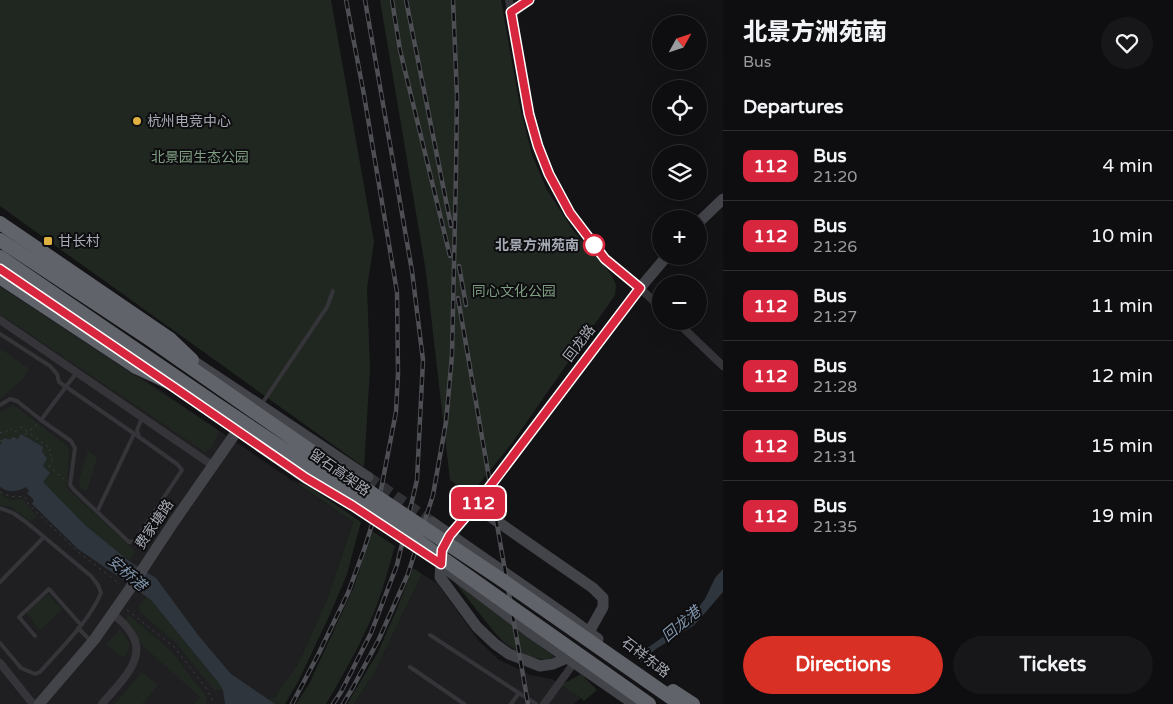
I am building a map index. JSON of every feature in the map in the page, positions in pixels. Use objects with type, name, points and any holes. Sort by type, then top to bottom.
[{"type":"highway","points":[[0,223],[170,339],[226,392]]},
{"type":"highway","name":"留石高架路","points":[[0,240],[151,340],[370,492],[586,634],[680,704]]},
{"type":"highway","name":"留石高架路","points":[[0,257],[360,500],[649,704]]},
{"type":"highway","points":[[0,278],[136,367],[219,406]]},
{"type":"highway","points":[[586,634],[693,704]]},
{"type":"highway","points":[[605,673],[634,704]]},
{"type":"main road","points":[[511,12],[529,0]]},
{"type":"main road","points":[[707,214],[723,199]]},
{"type":"main road","points":[[0,233],[368,478]]},
{"type":"main road","name":"回龙路","points":[[450,535],[475,506],[659,265]]},
{"type":"main road","points":[[0,269],[306,478],[353,506]]},
{"type":"main road","name":"费家塘路","points":[[39,704],[92,642],[116,609],[212,465],[237,431]]},
{"type":"main road","points":[[475,506],[594,588],[603,598],[603,607],[586,634]]},
{"type":"main road","name":"石祥东路","points":[[432,522],[570,618],[586,634],[633,664],[667,692],[686,704]]},
{"type":"main road","points":[[450,535],[442,550],[440,577],[477,627],[509,654],[540,666],[571,660]]},
{"type":"main road","points":[[430,556],[531,633],[634,704]]},
{"type":"street","points":[[509,0],[529,114],[538,146],[549,174],[570,213],[605,259],[652,299]]},
{"type":"street","points":[[0,320],[212,465]]},
{"type":"street","points":[[685,330],[723,366]]},
{"type":"street","points":[[102,704],[128,673],[133,665],[137,650],[135,641],[116,609]]},
{"type":"street","points":[[544,704],[571,660]]},
{"type":"street","points":[[0,664],[34,704]]},
{"type":"lane","points":[[260,406],[327,307],[333,291]]},
{"type":"lane","points":[[0,334],[50,366],[58,374],[59,382],[177,464],[182,470],[135,540],[129,542],[70,485],[75,448],[71,441],[17,401],[10,399],[0,405]]},
{"type":"lane","points":[[41,420],[77,372]]},
{"type":"lane","points":[[97,512],[136,436],[142,417]]},
{"type":"lane","points":[[0,508],[14,513],[91,576],[101,593],[95,606],[80,626],[40,672],[35,674],[21,668],[0,643]]},
{"type":"lane","points":[[0,582],[44,537]]},
{"type":"lane","points":[[35,636],[18,617],[49,589],[92,642]]},
{"type":"lane","points":[[430,635],[536,704]]},
{"type":"lane","points":[[410,667],[464,704]]},
{"type":"lane","points":[[511,704],[519,693]]},
{"type":"path","points":[[0,441],[13,440],[27,433],[41,420]]},
{"type":"path","points":[[0,432],[4,434],[9,428],[15,432],[21,427],[50,449],[48,452],[53,458],[50,466],[70,485]]},
{"type":"path","points":[[0,492],[16,497],[24,496],[28,504],[78,552],[129,590]]},
{"type":"path","points":[[116,609],[174,648],[206,688],[212,699],[212,704]]},
{"type":"shaded area","points":[[0,281],[353,522],[327,599],[298,664],[274,698],[267,699],[261,704],[0,704]]},
{"type":"shaded area","points":[[422,574],[437,583],[479,641],[498,659],[530,675],[552,679],[581,698],[574,704],[354,704],[375,672]]},
{"type":"green space","name":"北景园生态公园","points":[[0,0],[331,0],[374,242],[367,288],[370,369],[364,467],[0,206]]},
{"type":"green space","name":"同心文化公园","points":[[380,0],[501,0],[520,107],[532,155],[547,190],[573,230],[611,274],[616,285],[615,295],[512,443],[471,494],[450,480],[426,272]]},
{"type":"green space","points":[[0,287],[219,431],[211,448],[205,452],[0,314]]},
{"type":"green space","points":[[0,348],[29,369],[21,381],[0,399]]},
{"type":"green space","points":[[13,405],[69,447],[67,488],[136,552],[129,561],[85,525],[36,489],[43,466],[19,439],[0,445],[0,412]]},
{"type":"green space","points":[[88,451],[97,458],[87,491],[80,488],[79,480]]},
{"type":"green space","points":[[292,480],[310,487],[361,522],[347,574],[299,680],[285,704],[264,704],[267,699],[274,698],[298,664],[327,599],[353,522]]},
{"type":"green space","points":[[0,494],[10,500],[23,499],[37,517],[30,521],[11,507],[0,505]]},
{"type":"green space","points":[[372,531],[395,546],[372,618],[326,704],[296,704],[309,684],[354,587]]},
{"type":"green space","points":[[413,568],[422,574],[375,672],[354,704],[347,704],[378,652]]},
{"type":"green space","points":[[453,580],[555,657],[544,660],[528,656],[506,644]]},
{"type":"green space","points":[[48,594],[62,610],[40,630],[26,613]]},
{"type":"green space","points":[[146,597],[151,600],[223,690],[214,690],[176,643],[140,612],[139,606]]},
{"type":"green space","points":[[129,615],[170,650],[206,696],[207,704],[194,704],[200,697],[140,643],[133,628],[125,620]]},
{"type":"green space","points":[[120,629],[129,643],[128,650],[123,658],[106,645]]},
{"type":"green space","points":[[142,672],[158,685],[142,704],[115,704]]},
{"type":"green space","points":[[581,674],[597,690],[584,701],[561,685]]},
{"type":"water","name":"安桥港","points":[[21,434],[43,447],[42,452],[47,458],[43,466],[50,473],[43,482],[85,525],[129,561],[156,578],[198,635],[231,674],[275,704],[225,704],[223,690],[218,682],[151,600],[78,549],[32,504],[34,500],[27,493],[29,491],[26,487],[13,491],[0,487],[0,445],[4,438],[10,440],[12,437],[18,439]]},
{"type":"water","name":"回龙港","points":[[723,569],[723,592],[699,620],[640,662],[636,656],[670,632],[697,609],[705,599],[715,578]]},
{"type":"tunnel","points":[[368,477],[432,522]]},
{"type":"tunnel","points":[[353,505],[410,543]]},
{"type":"railway","points":[[292,704],[348,593],[365,547],[378,505],[396,412],[398,374],[397,292],[346,0]]},
{"type":"railway","points":[[333,704],[371,633],[397,565],[417,480],[423,360],[412,271],[365,0]]},
{"type":"railway","points":[[392,0],[400,50],[450,256]]},
{"type":"railway","points":[[406,0],[451,226]]},
{"type":"railway","points":[[343,704],[379,639],[408,574],[433,495],[446,422],[452,355],[456,173],[457,96],[453,0]]},
{"type":"railway","points":[[459,266],[466,305]]},
{"type":"railway","points":[[458,298],[528,704]]},
{"type":"bus line","name":"112","points":[[0,269],[306,478],[353,506],[441,564],[442,550],[450,535],[475,506],[640,288],[605,259],[570,213],[549,174],[538,146],[529,114],[511,12],[529,0]]},
{"type":"place","name":"杭州电竞中心","points":[[137,121]]},
{"type":"place","name":"甘长村","points":[[48,241]]},
{"type":"place","name":"北景方洲苑南","points":[[594,245]]}]
